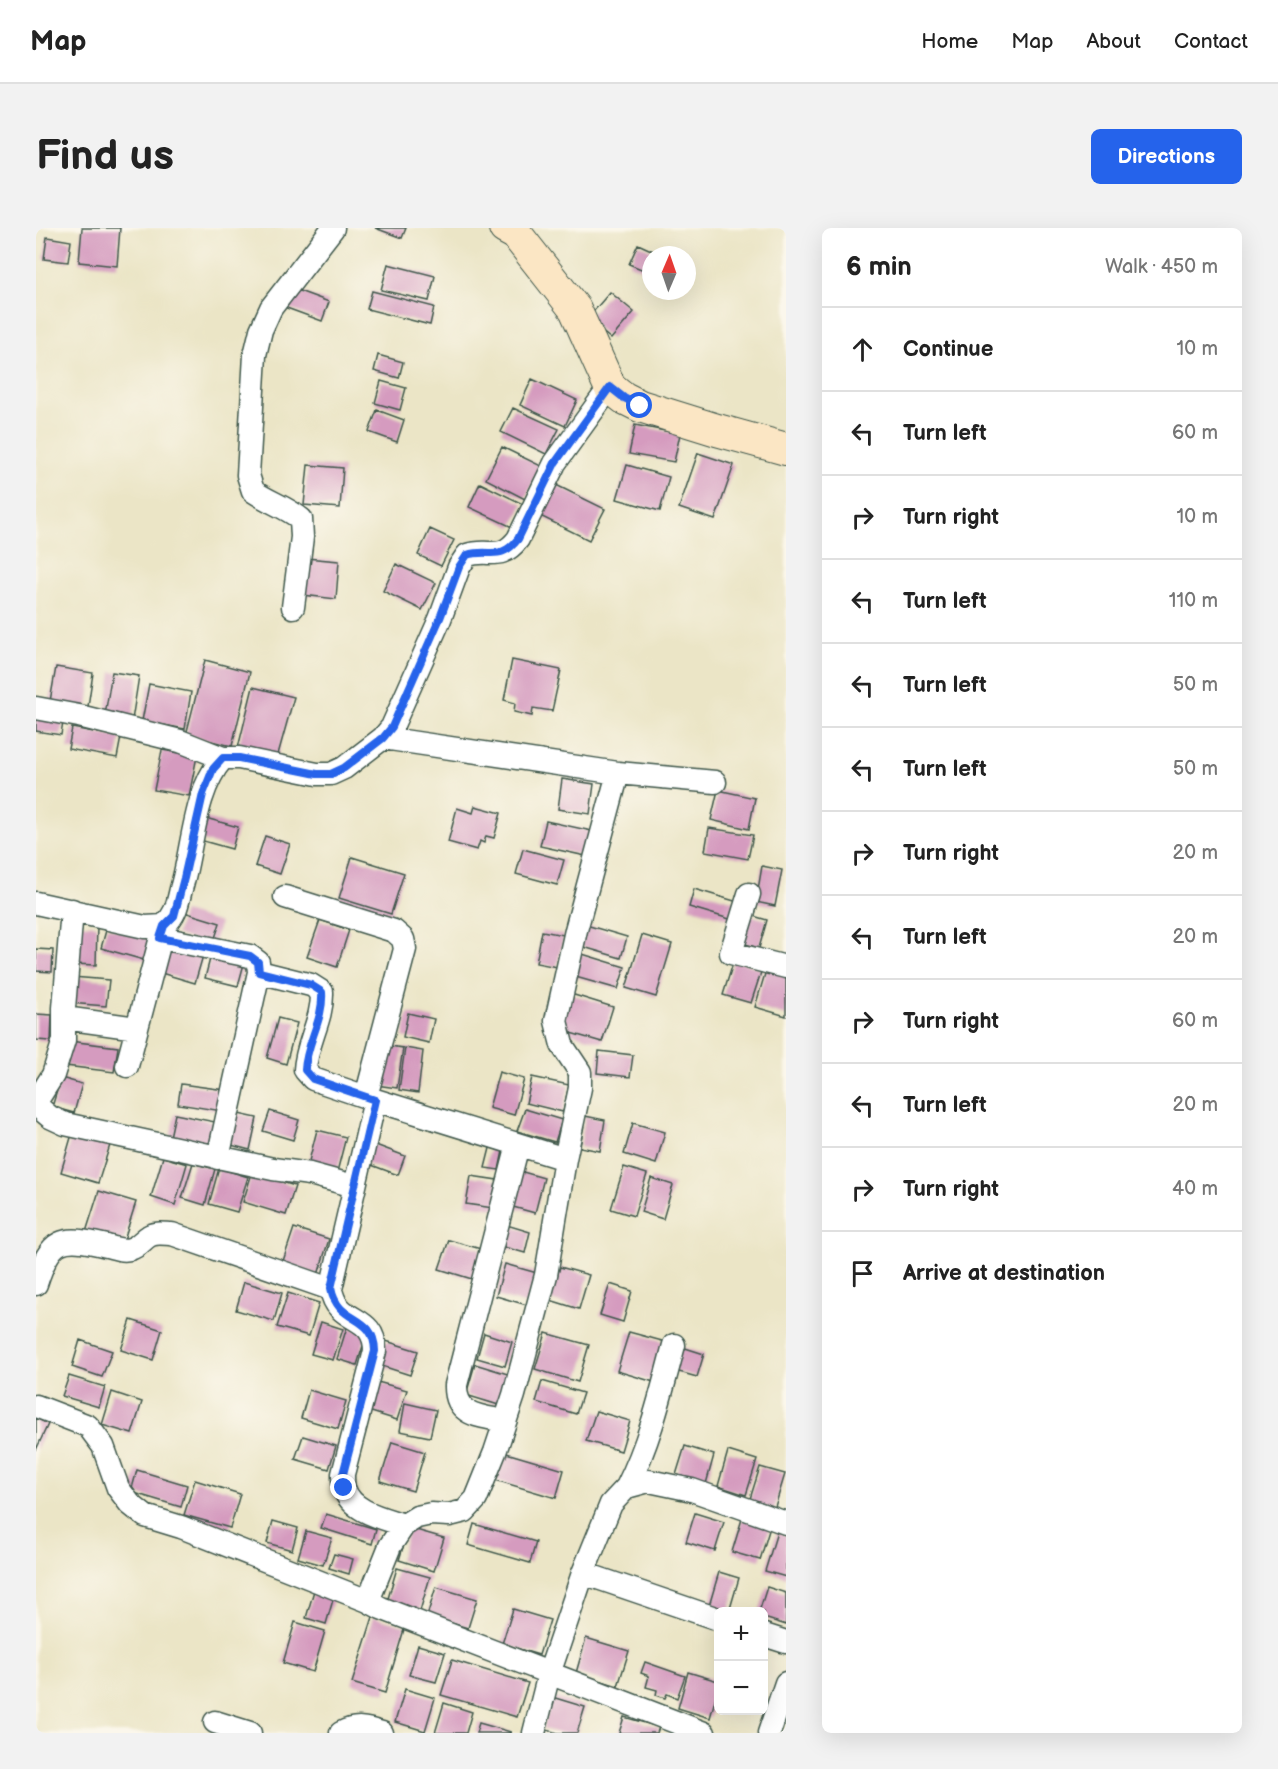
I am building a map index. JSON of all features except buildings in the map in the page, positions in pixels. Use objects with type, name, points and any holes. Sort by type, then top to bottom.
[{"type":"street","points":[[293,607],[302,537],[301,519],[289,509],[266,500],[252,491],[248,475],[255,355],[261,330],[271,308],[333,228]]},
{"type":"street","points":[[505,228],[516,234],[575,309],[610,387],[624,398],[640,406],[786,449]]},
{"type":"street","points":[[36,708],[79,716],[180,741],[223,758],[239,758],[317,774],[331,774],[344,768],[383,738],[392,727],[440,618],[459,567],[467,555],[478,552],[500,554],[511,549],[555,463],[610,387]]},
{"type":"street","points":[[383,738],[618,773],[715,782]]},
{"type":"street","points":[[127,1066],[162,932],[174,916],[203,794],[213,769],[223,758]]},
{"type":"street","points":[[368,1601],[390,1546],[404,1525],[417,1517],[431,1514],[448,1515],[465,1511],[476,1499],[505,1421],[546,1275],[565,1159],[580,1088],[580,1072],[562,1045],[556,1021],[576,930],[618,773]]},
{"type":"street","points":[[749,894],[731,953],[786,967]]},
{"type":"street","points":[[285,897],[394,931],[403,939],[405,948],[331,1288],[333,1301],[343,1312],[371,1331],[375,1339],[375,1351],[343,1474],[344,1488],[351,1501],[368,1513],[404,1525]]},
{"type":"street","points":[[36,903],[146,927],[250,956],[258,962],[259,972],[218,1158]]},
{"type":"street","points":[[72,910],[64,1040],[53,1075],[36,1104],[50,1117],[65,1124],[354,1185]]},
{"type":"street","points":[[259,972],[311,985],[322,992],[323,1006],[306,1056],[305,1070],[313,1079],[565,1159]]},
{"type":"street","points":[[64,1018],[137,1029]]},
{"type":"street","points":[[505,1421],[467,1411],[456,1396],[456,1384],[518,1145]]},
{"type":"street","points":[[36,1284],[42,1263],[52,1249],[64,1240],[78,1239],[130,1250],[150,1235],[172,1234],[331,1288]]},
{"type":"street","points":[[534,1733],[549,1674],[583,1573],[611,1504],[627,1487],[641,1459],[652,1429],[674,1345]]},
{"type":"street","points":[[36,1406],[88,1426],[103,1446],[118,1488],[130,1504],[145,1516],[192,1532],[704,1733]]},
{"type":"street","points":[[627,1487],[649,1481],[692,1490],[786,1523]]},
{"type":"street","points":[[583,1573],[714,1618]]},
{"type":"street","points":[[768,1636],[786,1642]]},
{"type":"street","points":[[769,1733],[781,1712],[786,1683]]},
{"type":"street","points":[[215,1722],[250,1733]]},
{"type":"street","points":[[341,1733],[352,1727],[382,1733]]},
{"type":"route","points":[[344,1488],[343,1474],[375,1351],[375,1339],[371,1331],[343,1312],[333,1301],[331,1288],[375,1100],[313,1079],[305,1070],[306,1056],[323,1006],[322,992],[311,985],[259,972],[258,962],[250,956],[160,938],[164,926],[174,916],[203,794],[213,769],[223,758],[239,758],[317,774],[331,774],[344,768],[383,738],[392,727],[440,618],[459,567],[467,555],[478,552],[500,554],[511,549],[555,463],[610,387],[624,398],[640,406]]}]
